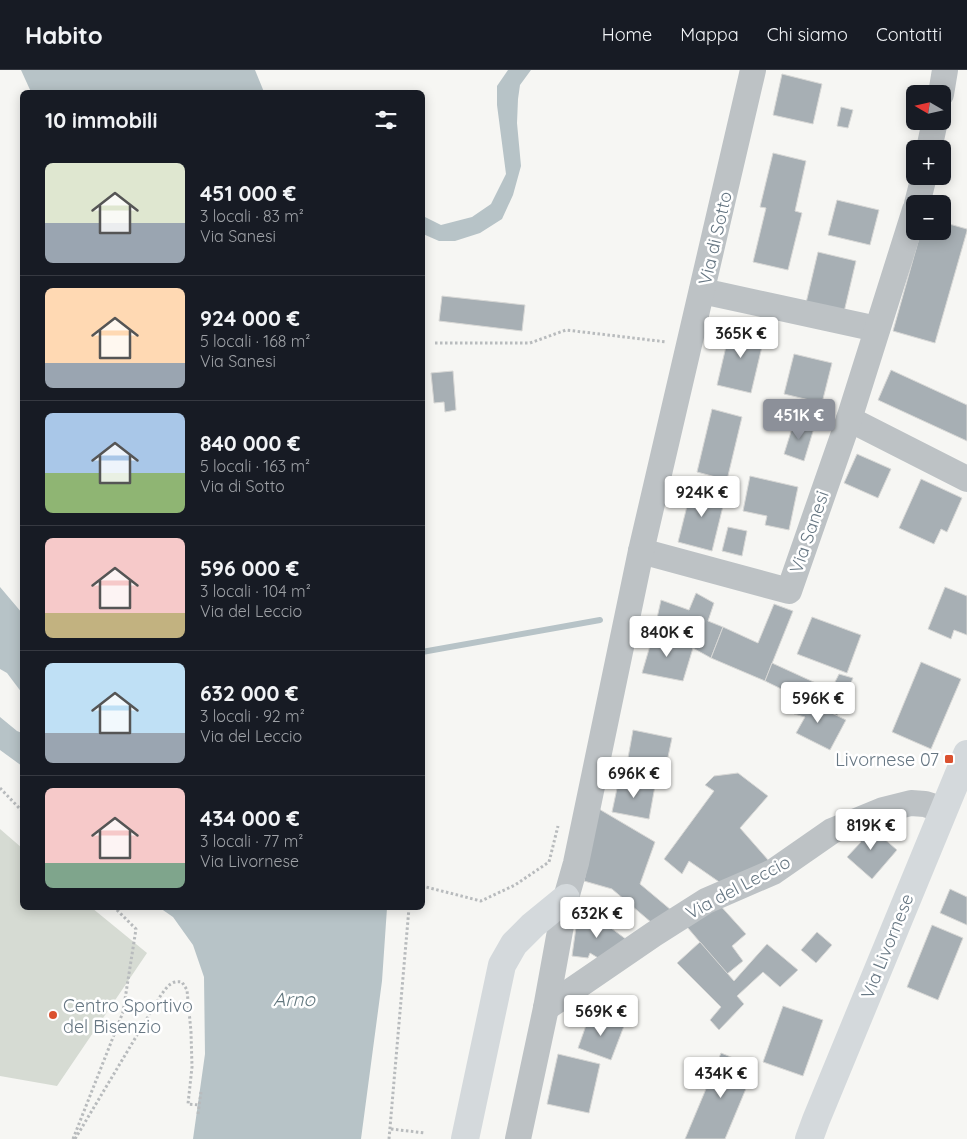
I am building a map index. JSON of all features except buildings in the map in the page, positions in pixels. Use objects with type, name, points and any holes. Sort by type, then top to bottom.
[{"type":"main road","name":"Via Livornese","points":[[809,1139],[944,810],[964,771]]},
{"type":"main road","points":[[464,1139],[502,965],[514,944],[533,925],[566,898]]},
{"type":"street","name":"Via di Sotto","points":[[518,1139],[546,1008],[566,898],[576,863],[641,552],[754,70]]},
{"type":"street","points":[[943,85],[946,70]]},
{"type":"street","name":"Via Sanesi","points":[[641,552],[789,591],[849,418],[906,238]]},
{"type":"street","points":[[702,291],[877,328]]},
{"type":"street","points":[[849,418],[967,479]]},
{"type":"street","name":"Via del Leccio","points":[[546,1008],[706,901],[773,872],[832,831],[883,810],[911,804],[925,804],[944,810]]},
{"type":"path","points":[[434,343],[530,343],[566,330],[690,344]]},
{"type":"path","points":[[0,788],[20,809]]},
{"type":"path","points":[[425,888],[481,901],[507,889],[550,862],[559,823]]},
{"type":"path","points":[[74,1139],[123,1012],[136,929],[117,910]]},
{"type":"path","points":[[389,1139],[409,910]]},
{"type":"path","points":[[74,1139],[161,995],[170,984],[176,981],[182,982],[187,990],[192,1068],[188,1104],[199,1105]]},
{"type":"path","points":[[198,1114],[201,1092]]},
{"type":"path","points":[[390,1129],[425,1133]]},
{"type":"shaded area","name":"Centro Sportivo del Bisenzio","points":[[0,829],[20,846],[20,910],[94,910],[147,953],[57,1086],[0,1076]]},
{"type":"water","points":[[21,70],[255,70],[263,90],[30,90]]},
{"type":"water","points":[[508,70],[531,70],[520,85],[517,123],[521,166],[513,195],[502,219],[480,233],[455,241],[439,241],[425,235],[425,217],[441,225],[472,217],[491,204],[506,174],[497,105],[497,86]]},
{"type":"water","points":[[0,587],[20,611],[20,690],[7,673],[0,669]]},
{"type":"water","points":[[0,717],[20,732],[20,765],[0,750]]},
{"type":"water","name":"Arno","points":[[163,910],[387,910],[382,981],[361,1139],[193,1139],[205,1054],[204,977],[193,945],[173,917]]},
{"type":"waterway","points":[[425,651],[600,620]]},
{"type":"place","name":"Livornese 07","points":[[949,759]]},
{"type":"place","name":"Centro Sportivo del Bisenzio","points":[[53,1015]]}]
